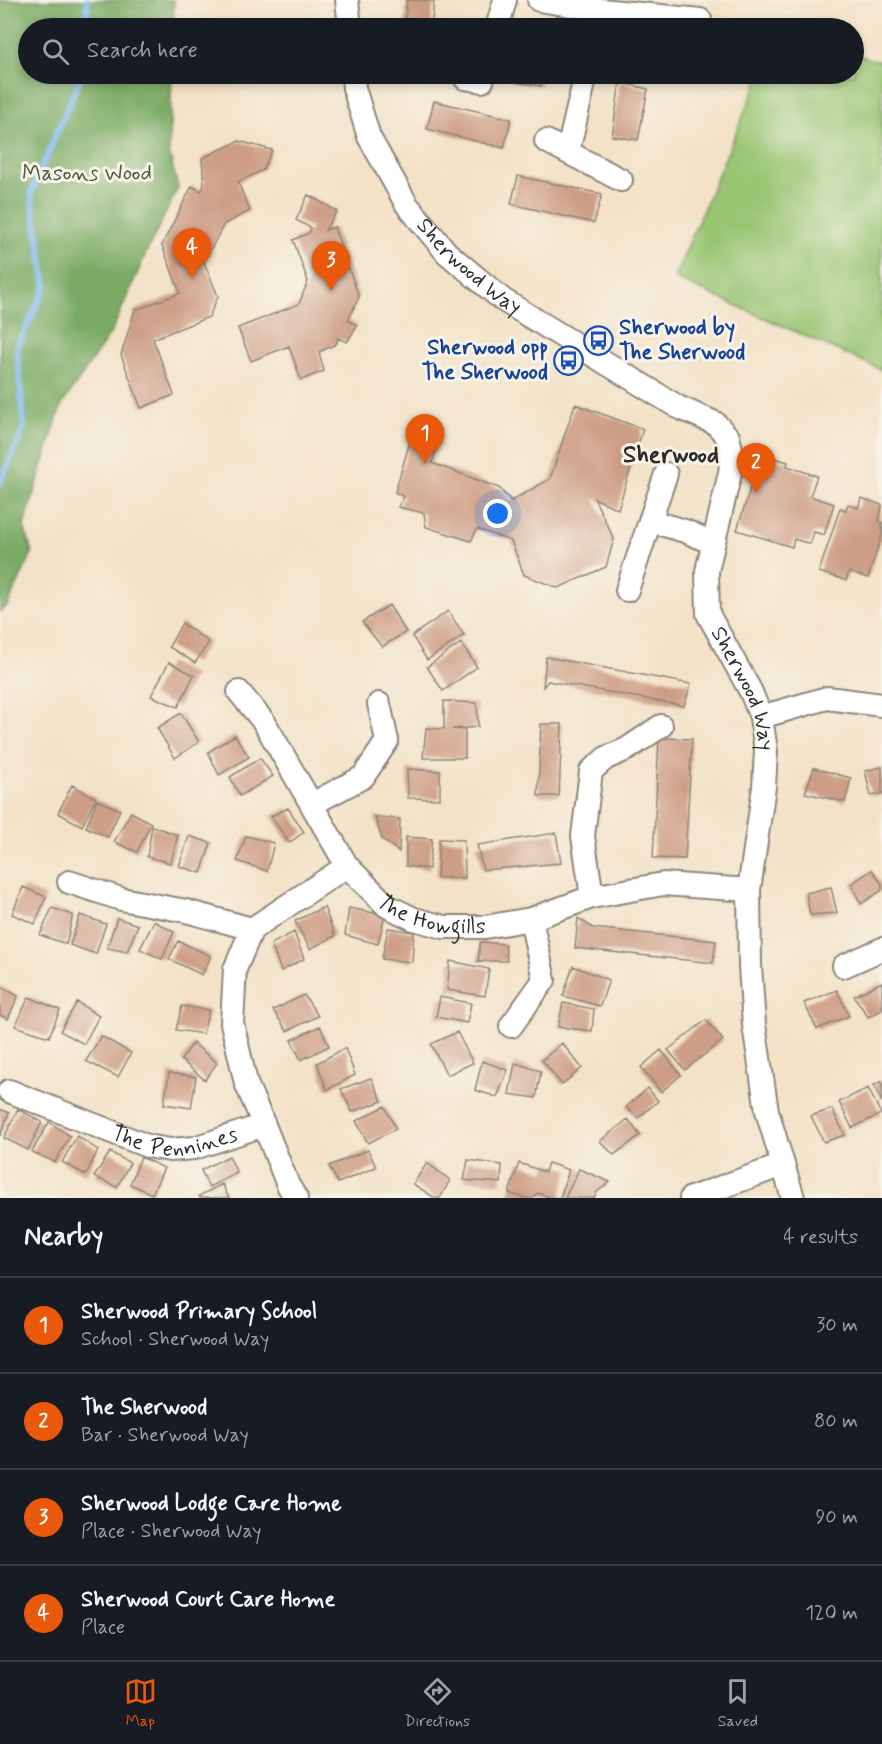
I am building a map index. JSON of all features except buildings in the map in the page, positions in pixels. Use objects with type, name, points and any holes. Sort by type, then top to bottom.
[{"type":"street","points":[[348,0],[349,18]]},
{"type":"street","points":[[500,18],[506,0]]},
{"type":"street","points":[[539,0],[596,18]]},
{"type":"street","name":"Sherwood Way","points":[[354,84],[369,137],[407,205],[447,253],[503,300],[678,407],[716,423],[728,437],[732,453],[730,472],[707,571],[708,614],[761,717],[766,751],[764,787],[749,890],[754,1025],[768,1112],[793,1198]]},
{"type":"street","points":[[568,151],[584,84]]},
{"type":"street","points":[[546,141],[621,180]]},
{"type":"street","points":[[627,590],[666,474]]},
{"type":"street","points":[[650,521],[685,531],[713,543]]},
{"type":"street","name":"The Howgills","points":[[239,692],[264,722],[347,866],[387,906],[414,919],[444,927],[485,927],[531,919],[592,897],[663,884],[749,890]]},
{"type":"street","points":[[761,717],[827,698],[882,705]]},
{"type":"street","points":[[312,804],[363,777],[387,741],[379,704]]},
{"type":"street","points":[[592,897],[583,836],[591,771],[606,758],[627,749],[661,726]]},
{"type":"street","points":[[264,1125],[246,1083],[232,1023],[235,969],[252,929],[347,866]]},
{"type":"street","points":[[69,882],[121,899],[186,911],[252,929]]},
{"type":"street","points":[[511,1026],[544,980],[531,919]]},
{"type":"street","points":[[844,966],[882,949]]},
{"type":"street","name":"The Pennines","points":[[9,1091],[147,1146],[170,1150],[194,1148],[264,1125],[288,1185],[296,1198]]},
{"type":"street","points":[[692,1198],[783,1165]]},
{"type":"green space","name":"Masons Wood","points":[[0,0],[174,0],[173,18],[18,18],[18,84],[172,84],[169,152],[178,188],[112,331],[61,406],[24,526],[32,553],[8,605],[0,612]]},
{"type":"green space","points":[[864,57],[882,62],[882,370],[674,278],[757,84],[864,84]]},
{"type":"waterway","points":[[87,0],[87,18]]},
{"type":"waterway","points":[[0,483],[24,428],[17,348],[46,286],[31,193],[78,84]]},
{"type":"place","name":"Sherwood Court Care Home","points":[[192,278]]},
{"type":"place","name":"Sherwood Lodge Care Home","points":[[331,291]]},
{"type":"place","name":"Sherwood by The Sherwood","points":[[598,341]]},
{"type":"place","name":"Sherwood opp The Sherwood","points":[[569,361]]},
{"type":"place","name":"Sherwood Primary School","points":[[425,464]]},
{"type":"place","name":"The Sherwood","points":[[756,493]]},
{"type":"district","name":"Sherwood","points":[[671,455]]}]
